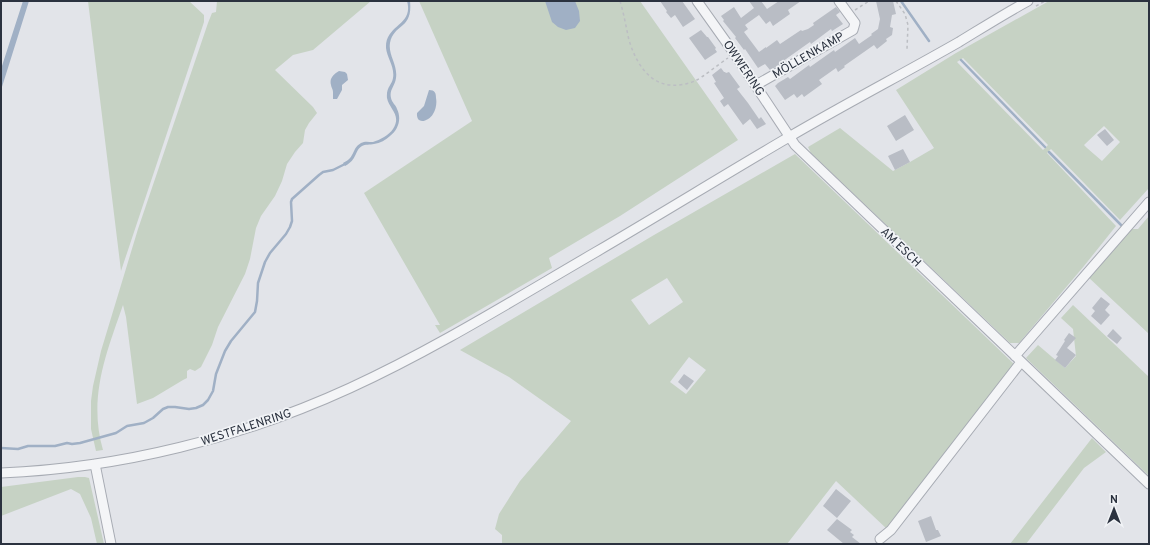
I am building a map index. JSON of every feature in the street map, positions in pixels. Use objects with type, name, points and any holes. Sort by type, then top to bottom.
[{"type":"street","name":"OWWERING","points":[[697,1],[790,136]]},
{"type":"street","name":"MÖLLENKAMP","points":[[756,85],[853,30],[855,23],[840,1]]},
{"type":"street","name":"WESTFALENRING","points":[[1,473],[34,472],[95,464],[190,445],[314,404],[376,376],[421,353],[638,228],[790,136],[959,42],[1028,1]]},
{"type":"street","name":"AM ESCH","points":[[790,136],[800,150],[1149,484]]},
{"type":"street","points":[[880,539],[891,530],[1018,359],[1149,202]]},
{"type":"street","points":[[95,464],[111,544]]},
{"type":"path","points":[[620,1],[629,40],[634,52],[643,69],[651,78],[660,84],[672,86],[696,81],[734,53]]},
{"type":"path","points":[[849,15],[868,1]]},
{"type":"path","points":[[896,1],[905,14],[908,25],[907,49]]},
{"type":"green space","points":[[88,1],[189,1],[204,15],[204,22],[121,271]]},
{"type":"green space","points":[[217,1],[371,1],[313,50],[293,55],[275,70],[313,107],[317,113],[305,130],[303,143],[287,164],[282,181],[275,196],[261,216],[256,228],[250,259],[245,274],[218,327],[212,345],[201,367],[195,371],[190,369],[187,371],[187,378],[153,398],[137,404],[126,317],[123,305],[105,359],[101,376],[97,412],[103,450],[96,451],[91,429],[91,401],[101,351],[138,229],[208,23],[212,13],[216,12]]},
{"type":"green space","points":[[419,1],[640,1],[738,140],[620,216],[549,258],[552,268],[440,333],[435,325],[440,325],[364,193],[472,121]]},
{"type":"green space","points":[[1049,1],[1149,1],[1149,188],[1120,220],[1051,149],[1047,153],[1116,226],[1019,343],[1010,343],[811,153],[808,147],[840,128],[893,171],[934,148],[896,90],[956,53]],"holes":[[[963,58],[1048,145],[1043,150],[957,62]],[[1104,126],[1120,142],[1102,161],[1084,145]]]},
{"type":"green space","points":[[795,154],[1015,365],[888,530],[836,481],[787,544],[502,544],[502,535],[495,529],[499,514],[520,481],[571,421],[509,377],[460,350],[654,235]],"holes":[[[667,278],[683,302],[649,325],[631,300]],[[689,357],[706,370],[686,394],[670,382]]]},
{"type":"green space","points":[[1149,216],[1149,334],[1087,276],[1129,229],[1138,229]]},
{"type":"green space","points":[[1073,305],[1149,377],[1149,476],[1026,358],[1038,345],[1065,368],[1076,356],[1073,329],[1061,318]]},
{"type":"green space","points":[[1092,438],[1106,452],[1084,468],[1026,544],[1010,544]]},
{"type":"green space","points":[[78,477],[89,478],[104,544],[97,544],[91,518],[80,494],[71,489],[1,516],[1,487]]},
{"type":"water","points":[[23,1],[29,1],[1,90],[1,69]]},
{"type":"water","points":[[407,1],[410,1],[409,17],[406,22],[395,32],[390,43],[390,52],[396,73],[391,95],[399,117],[397,127],[393,134],[385,140],[376,144],[362,146],[352,161],[345,166],[343,163],[352,156],[358,145],[362,142],[373,142],[381,139],[393,129],[395,124],[396,116],[387,98],[387,91],[393,74],[386,48],[387,40],[390,34],[407,16]]},
{"type":"water","points":[[545,1],[575,1],[579,11],[580,21],[575,28],[566,30],[558,27],[552,22]]},
{"type":"water","points":[[339,71],[347,74],[348,80],[342,85],[342,90],[337,99],[333,99],[331,78]]},
{"type":"water","points":[[429,90],[434,91],[435,93],[436,108],[429,119],[421,121],[417,117],[417,113],[424,106]]},
{"type":"building","points":[[660,1],[682,1],[695,19],[683,27],[675,15],[671,18]]},
{"type":"building","points":[[749,1],[761,1],[767,9],[779,1],[801,1],[788,10],[790,14],[773,26],[770,21],[766,24],[759,15],[745,25],[748,29],[744,32],[759,52],[777,40],[780,44],[801,30],[808,29],[814,25],[813,23],[836,7],[840,12],[836,15],[843,24],[832,31],[831,29],[811,44],[810,42],[779,64],[780,65],[770,70],[765,64],[758,68],[745,49],[744,50],[735,38],[736,37],[723,21],[724,20],[721,16],[734,7],[741,18],[754,8]]},
{"type":"building","points":[[876,1],[893,1],[896,14],[892,15],[890,27],[893,28],[892,35],[886,39],[887,41],[877,49],[874,45],[844,66],[845,67],[838,72],[836,68],[819,80],[822,84],[804,97],[802,94],[797,98],[794,94],[785,100],[775,86],[778,83],[788,77],[790,79],[809,65],[810,67],[834,50],[835,52],[855,38],[859,44],[878,29],[880,19]]},
{"type":"building","points":[[701,30],[716,48],[715,49],[717,52],[705,60],[689,38]]},
{"type":"building","points":[[721,68],[726,73],[729,72],[740,87],[737,89],[759,119],[761,117],[766,124],[757,129],[750,119],[743,125],[728,104],[724,107],[720,101],[724,98],[714,83],[716,82],[712,75]]},
{"type":"building","points":[[905,115],[914,130],[896,141],[887,126]]},
{"type":"building","points":[[1105,129],[1114,140],[1107,146],[1097,135]]},
{"type":"building","points":[[903,149],[910,162],[895,170],[888,156]]},
{"type":"building","points":[[1101,297],[1110,304],[1105,310],[1110,315],[1101,325],[1091,316],[1095,311],[1092,308]]},
{"type":"building","points":[[1113,329],[1122,338],[1117,344],[1107,336]]},
{"type":"building","points":[[1069,333],[1076,338],[1067,348],[1076,355],[1065,368],[1055,360],[1058,356],[1056,355]]},
{"type":"building","points":[[684,374],[694,381],[687,390],[678,382]]},
{"type":"building","points":[[836,489],[851,501],[837,518],[823,506]]},
{"type":"building","points":[[931,516],[936,530],[938,530],[941,536],[926,542],[918,521]]},
{"type":"building","points":[[837,519],[852,530],[850,532],[854,535],[852,537],[861,544],[844,544],[827,530]]},
{"type":"waterway","points":[[901,1],[929,41]]},
{"type":"waterway","points":[[961,60],[1045,147]]},
{"type":"waterway","points":[[1049,152],[1124,228]]},
{"type":"waterway","points":[[1,448],[18,449],[28,446],[55,446],[67,443],[80,443],[116,433],[127,426],[144,423],[168,407],[189,409],[203,405],[213,391],[216,374],[225,351],[231,341],[255,312],[258,283],[265,262],[270,253],[286,234],[292,221],[292,199],[323,172],[333,170],[347,163]]}]
